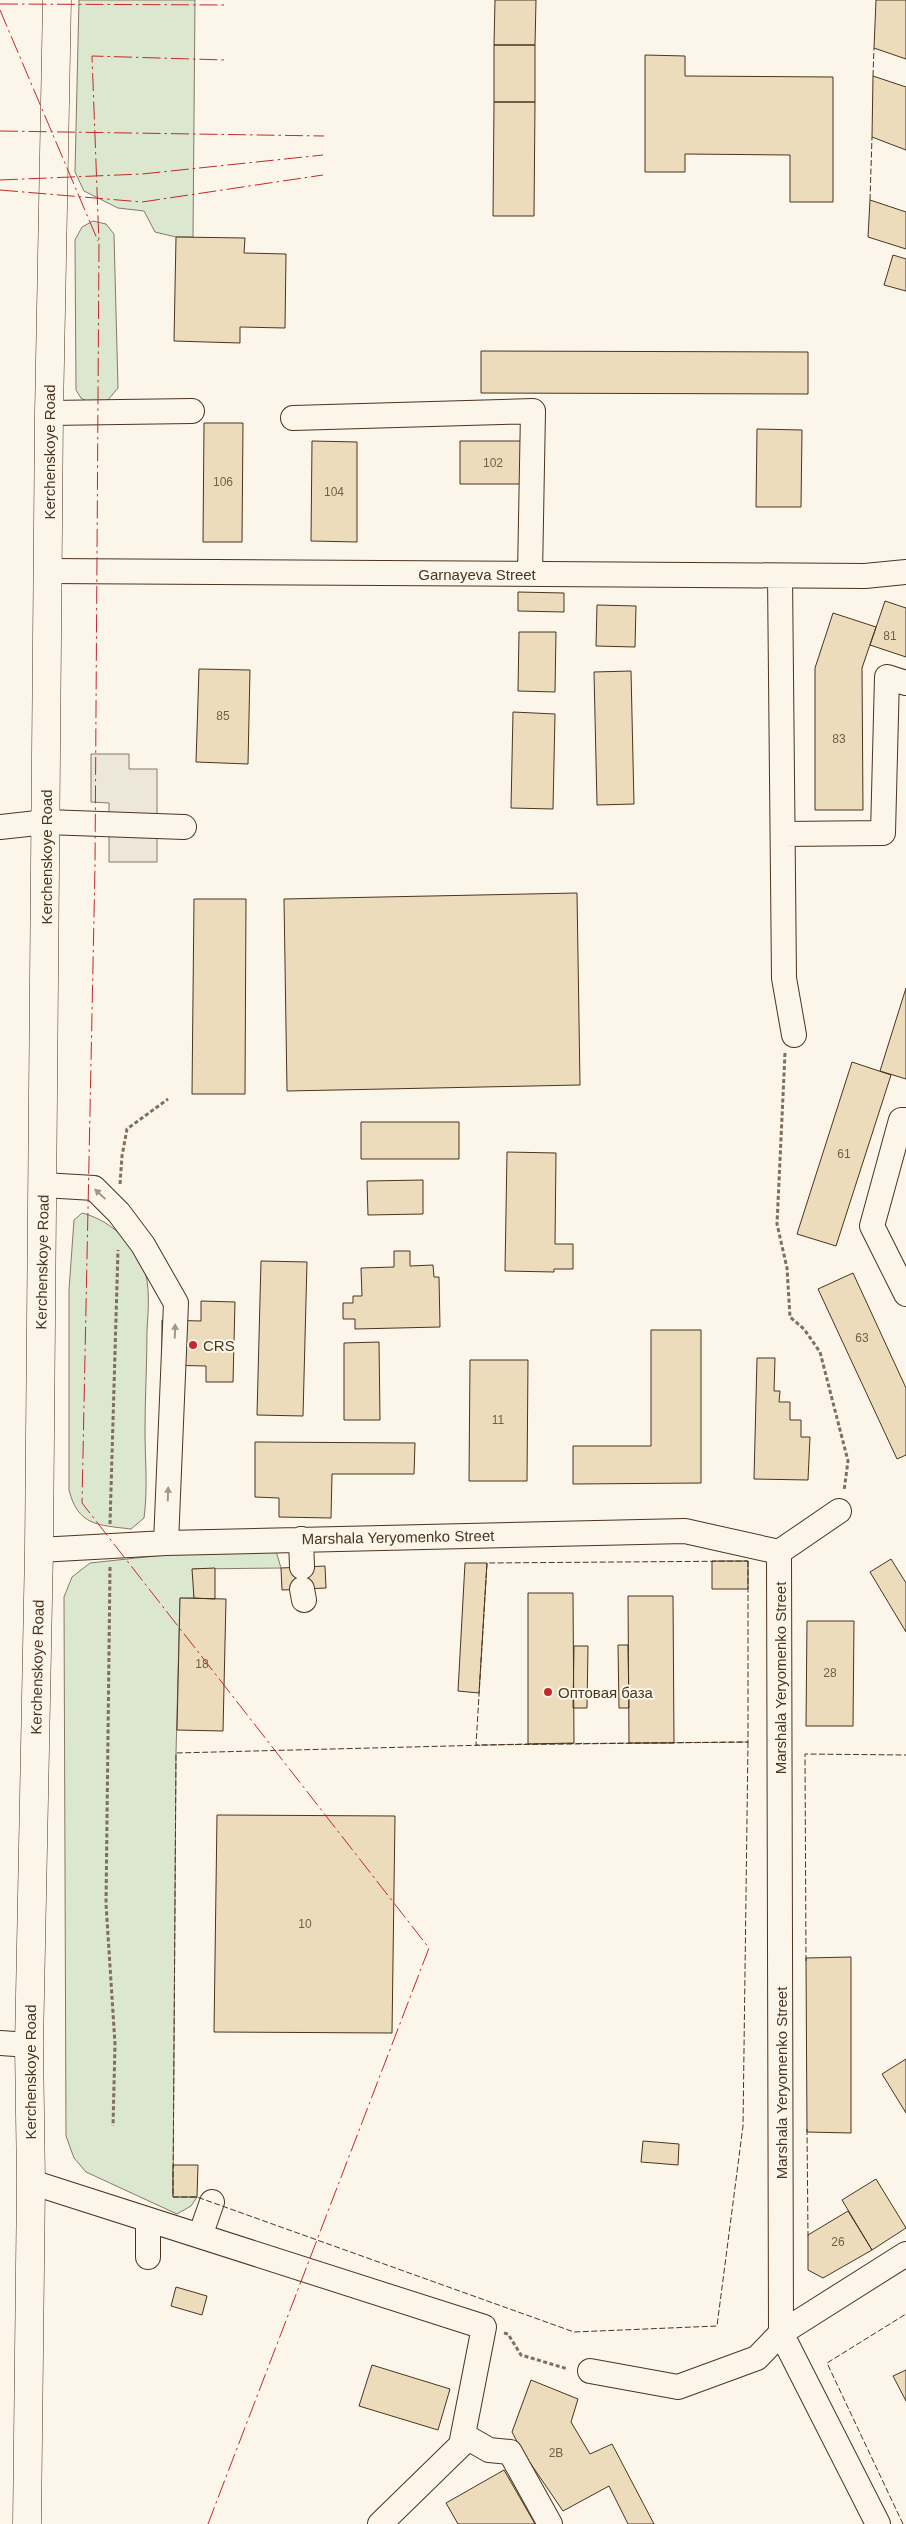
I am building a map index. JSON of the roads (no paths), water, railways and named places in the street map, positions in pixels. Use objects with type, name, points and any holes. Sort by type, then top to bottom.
[{"type":"main road","name":"Kerchenskoye Road","points":[[27,2524],[31,2182],[29,2045],[39,1550],[49,413],[57,0]]},
{"type":"street","points":[[49,413],[192,411]]},
{"type":"street","points":[[293,418],[533,412],[530,574]]},
{"type":"street","name":"Garnayeva Street","points":[[48,571],[780,576],[865,576],[906,572]]},
{"type":"street","points":[[780,576],[784,978],[790,1042]]},
{"type":"street","points":[[783,834],[883,833],[887,677],[906,683]]},
{"type":"street","points":[[0,827],[46,822],[184,826]]},
{"type":"street","points":[[906,1120],[901,1120],[872,1226],[906,1294]]},
{"type":"street","points":[[43,1185],[94,1188],[119,1213],[143,1244],[176,1303],[166,1543]]},
{"type":"street","points":[[779,1552],[839,1511]]},
{"type":"street","name":"Marshala Yeryomenko Street","points":[[39,1550],[166,1543],[685,1531],[779,1552],[781,2333],[878,2524]]},
{"type":"street","points":[[301,1540],[303,1585]]},
{"type":"street","points":[[0,2043],[29,2045]]},
{"type":"street","points":[[31,2182],[484,2327],[461,2445],[380,2524]]},
{"type":"street","points":[[200,2236],[212,2202]]},
{"type":"street","points":[[148,2220],[148,2257]]},
{"type":"street","points":[[590,2371],[678,2387],[757,2358],[781,2333],[906,2254]]},
{"type":"street","points":[[463,2435],[489,2450],[510,2452],[550,2524]]},
{"type":"place","name":"CRS","points":[[193,1345]]},
{"type":"place","name":"Оптовая база","points":[[548,1692]]}]
